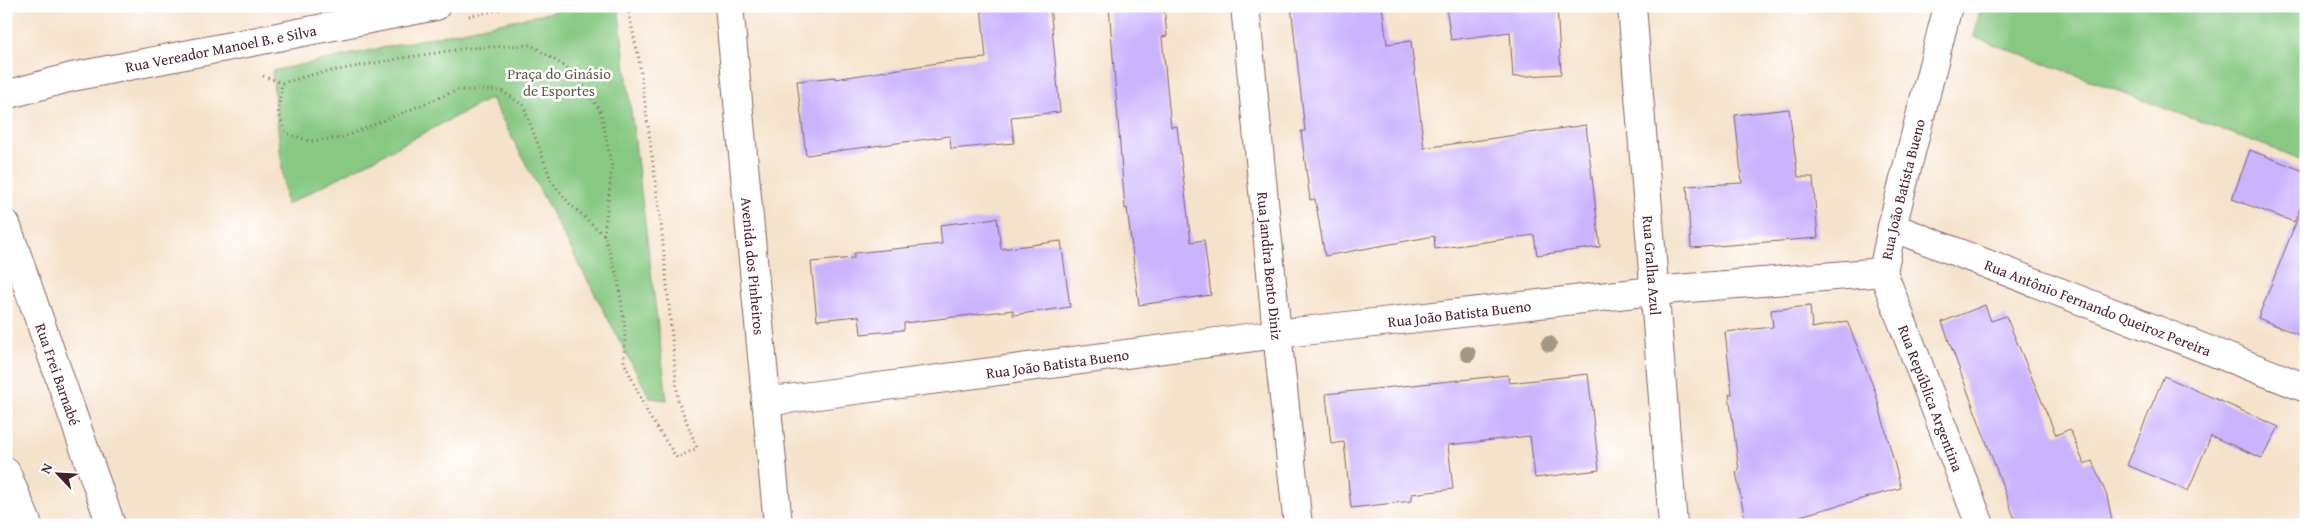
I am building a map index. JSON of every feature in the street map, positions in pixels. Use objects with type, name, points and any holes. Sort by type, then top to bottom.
[{"type":"street","name":"Rua Vereador Manoel B. e Silva","points":[[6,94],[72,76],[436,6]]},
{"type":"street","name":"Avenida dos Pinheiros","points":[[729,6],[778,525]]},
{"type":"street","name":"Rua Jandira Bento Diniz","points":[[1245,6],[1298,525]]},
{"type":"street","name":"Rua Gralha Azul","points":[[1632,6],[1653,291],[1673,525]]},
{"type":"street","name":"Rua João Batista Bueno","points":[[765,402],[1277,334],[1653,291],[1882,272],[1948,6]]},
{"type":"street","name":"Rua Frei Barnabé","points":[[6,224],[111,525]]},
{"type":"street","name":"Rua Antônio Fernando Queiroz Pereira","points":[[1892,227],[2306,388]]},
{"type":"street","name":"Rua República Argentina","points":[[1882,272],[1980,525]]},
{"type":"street","points":[[6,472],[28,525]]},
{"type":"path","points":[[604,235],[570,204],[552,182],[523,105],[500,90],[458,90],[340,138],[309,141],[286,133],[278,111],[282,83],[315,74],[467,48],[531,45],[575,73],[601,112],[612,168],[604,235],[618,279],[625,328],[624,362],[648,416],[677,458],[697,448],[678,400],[661,223],[639,59],[627,6]]},
{"type":"green space","name":"Praça do Ginásio de Esportes","points":[[581,6],[618,6],[667,400],[650,398],[491,98],[286,205],[272,71]]},
{"type":"green space","points":[[1981,6],[2306,6],[2306,161],[1974,37]]},
{"type":"building","points":[[981,6],[1050,6],[1060,112],[1011,117],[1014,143],[951,149],[950,136],[806,155],[797,81],[835,77],[835,79],[944,62],[986,58]]},
{"type":"building","points":[[1109,6],[1164,6],[1167,36],[1162,37],[1171,127],[1177,126],[1191,242],[1204,240],[1211,295],[1139,305],[1127,208],[1125,209]]},
{"type":"building","points":[[1291,6],[1382,6],[1387,44],[1411,41],[1424,148],[1586,125],[1600,247],[1537,255],[1534,235],[1435,249],[1434,236],[1325,256],[1315,199],[1310,200],[1301,131],[1305,131]]},
{"type":"building","points":[[1446,6],[1557,6],[1561,74],[1513,77],[1510,32],[1451,40]]},
{"type":"building","points":[[1789,109],[1798,177],[1813,177],[1818,238],[1691,248],[1687,186],[1742,183],[1735,115]]},
{"type":"building","points":[[2250,150],[2306,172],[2306,193],[2294,222],[2232,199]]},
{"type":"building","points":[[2304,202],[2306,202],[2306,338],[2258,318]]},
{"type":"building","points":[[997,218],[1001,249],[1061,241],[1070,307],[1013,315],[1013,310],[904,323],[904,330],[861,334],[859,316],[817,320],[811,262],[854,258],[854,253],[942,244],[940,225]]},
{"type":"building","points":[[1985,305],[1991,321],[2006,316],[2056,435],[2070,429],[2084,464],[2092,461],[2107,496],[2113,525],[2017,525],[1942,322]]},
{"type":"building","points":[[1810,306],[1812,328],[1847,321],[1875,391],[1901,488],[1800,516],[1803,525],[1746,525],[1736,472],[1739,471],[1729,394],[1732,394],[1725,332],[1773,327],[1771,310]]},
{"type":"building","points":[[1588,374],[1599,470],[1535,478],[1530,436],[1448,445],[1453,489],[1412,494],[1412,501],[1351,508],[1344,442],[1331,444],[1326,394],[1508,375],[1509,383]]},
{"type":"building","points":[[2164,376],[2279,427],[2262,458],[2211,436],[2188,491],[2127,465]]}]
